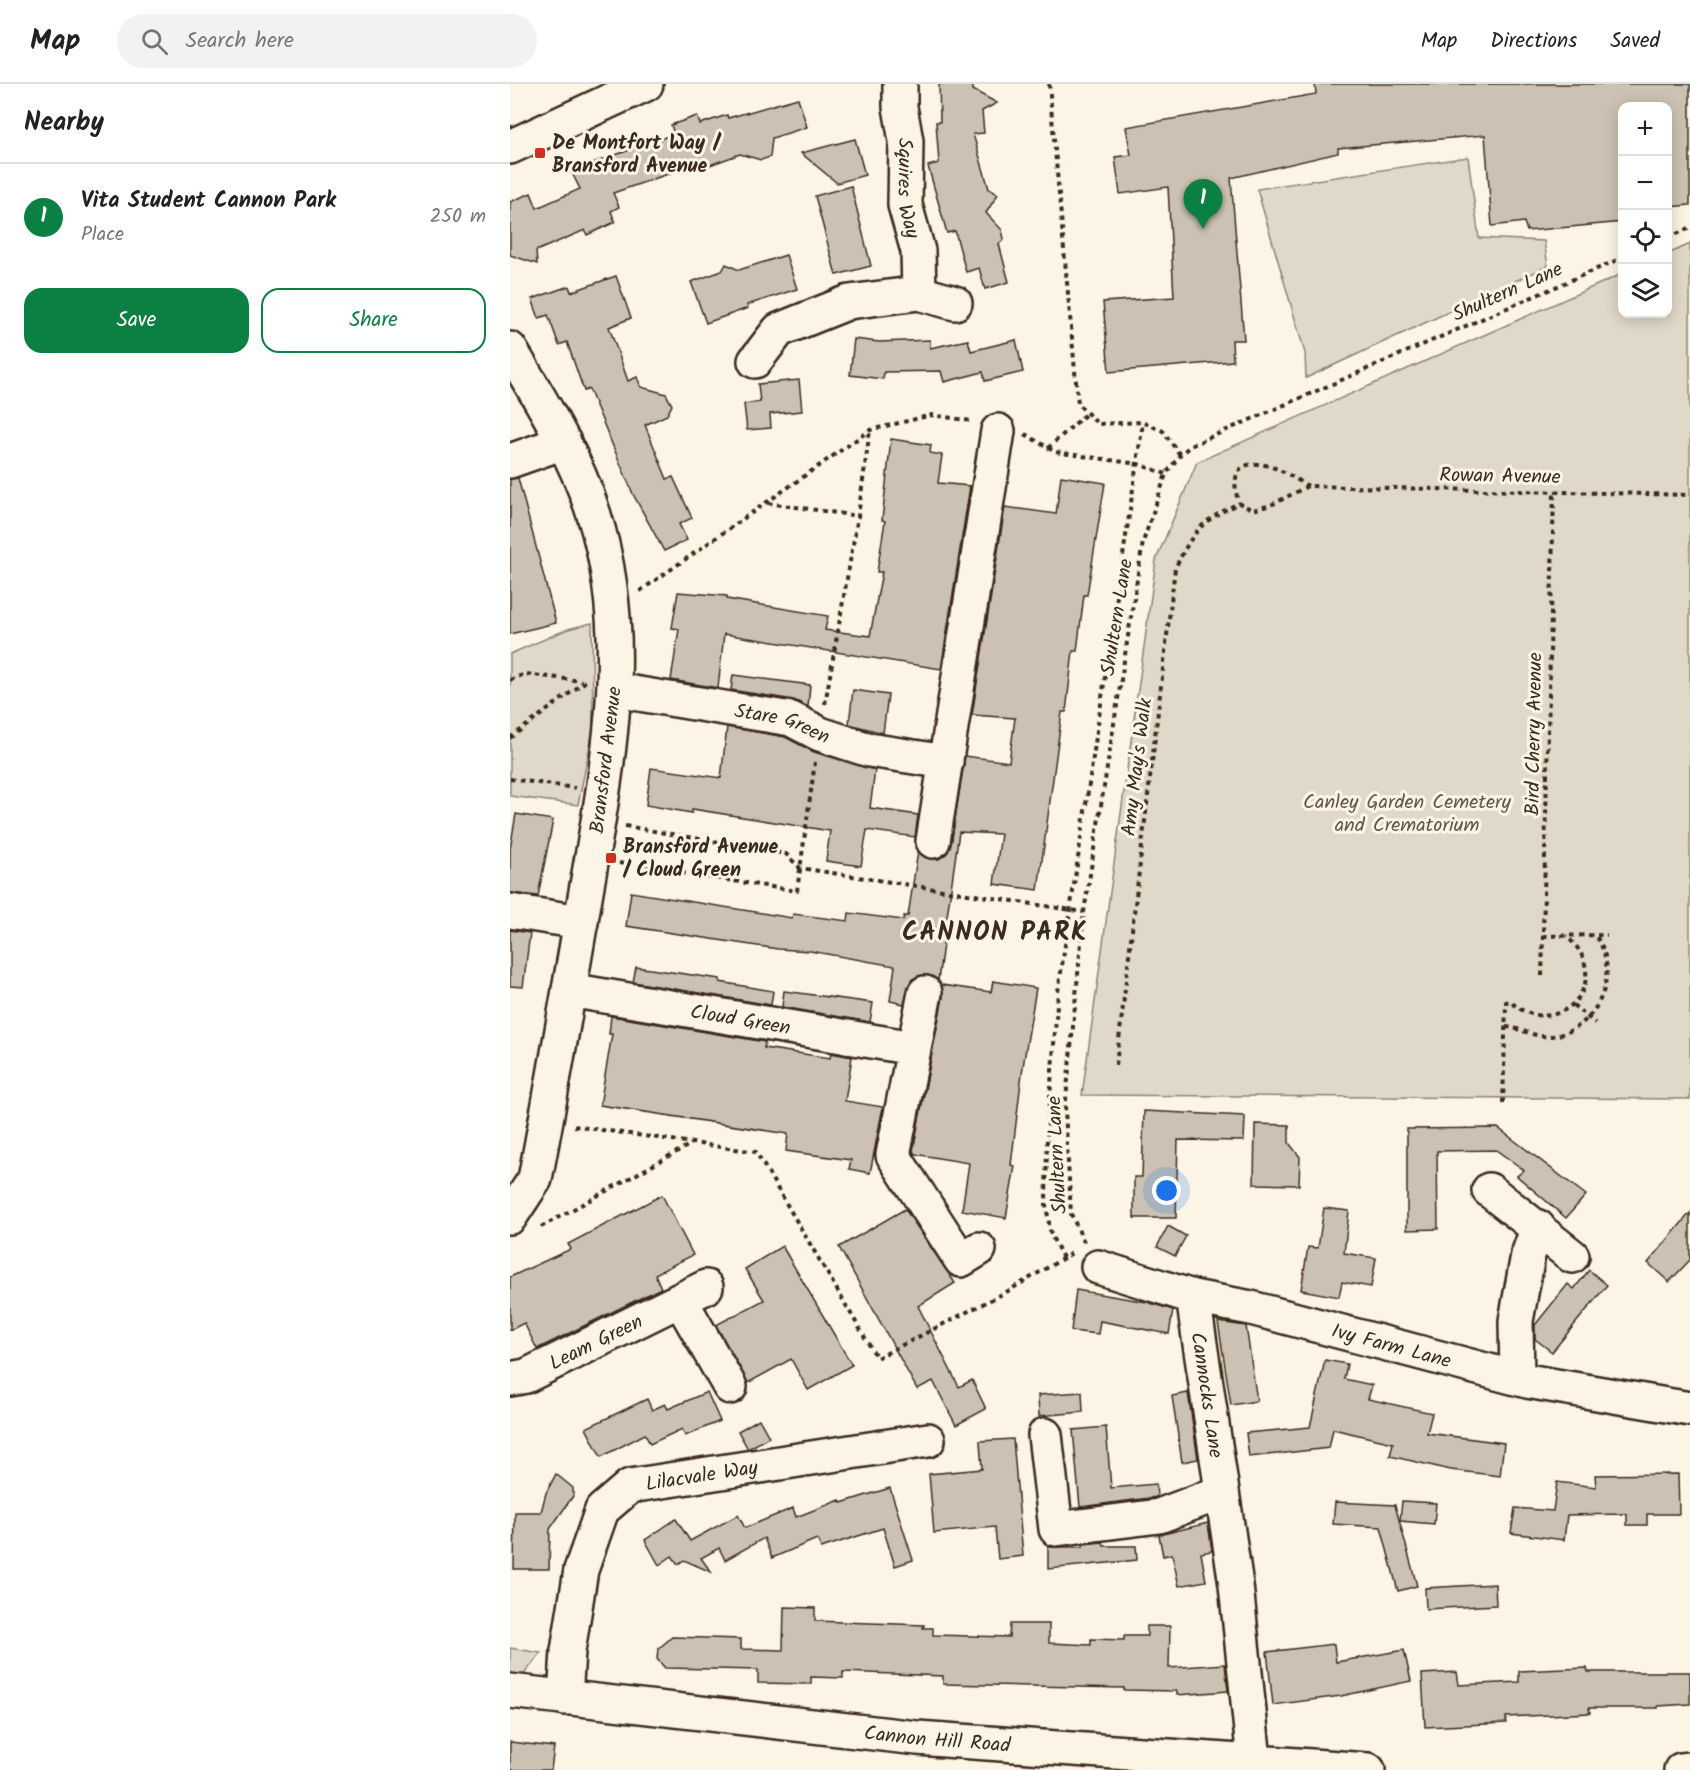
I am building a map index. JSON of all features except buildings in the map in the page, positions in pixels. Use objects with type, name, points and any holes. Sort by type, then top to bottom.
[{"type":"street","points":[[510,147],[646,84]]},
{"type":"street","name":"Squires Way","points":[[900,84],[900,107],[906,141],[905,205],[918,251],[919,292]]},
{"type":"street","points":[[755,361],[779,330],[849,302],[919,292],[955,303]]},
{"type":"street","name":"Bransford Avenue","points":[[510,349],[564,442],[594,516],[611,602],[616,685],[600,807],[581,921],[535,1179],[524,1222]]},
{"type":"street","points":[[933,841],[998,431]]},
{"type":"street","points":[[510,461],[564,442]]},
{"type":"street","name":"Stare Green","points":[[616,685],[790,719],[820,734],[869,750],[946,762]]},
{"type":"street","points":[[510,911],[581,921]]},
{"type":"street","name":"Cloud Green","points":[[569,990],[913,1048]]},
{"type":"street","points":[[925,993],[893,1155],[962,1260],[979,1249]]},
{"type":"street","points":[[1489,1190],[1572,1256]]},
{"type":"street","points":[[1516,1378],[1516,1321],[1528,1255],[1538,1227]]},
{"type":"street","name":"Ivy Farm Lane","points":[[1092,1257],[1192,1297],[1251,1308],[1552,1387],[1690,1409]]},
{"type":"street","name":"Leam Green","points":[[510,1379],[526,1376],[694,1294],[730,1387]]},
{"type":"street","name":"Cannocks Lane","points":[[1192,1297],[1236,1586],[1256,1766]]},
{"type":"street","points":[[1045,1436],[1056,1529],[1159,1516],[1222,1492]]},
{"type":"street","name":"Lilacvale Way","points":[[565,1698],[568,1651],[581,1570],[602,1510],[630,1486],[927,1440]]},
{"type":"street","name":"Cannon Hill Road","points":[[510,1691],[917,1738],[1256,1766],[1368,1770]]},
{"type":"street","points":[[1681,1770],[1690,1769]]},
{"type":"path","points":[[1049,84],[1078,404],[1098,424],[1143,422],[1163,431],[1180,455]]},
{"type":"path","points":[[1672,236],[1690,228]]},
{"type":"path","name":"Shultern Lane","points":[[1092,1257],[1071,1214],[1065,1110],[1084,912],[1143,542],[1166,474],[1190,446],[1618,260]]},
{"type":"path","points":[[1048,448],[1087,413]]},
{"type":"path","points":[[611,602],[634,594],[870,430],[932,415],[980,422],[998,431],[1026,434],[1055,452],[1138,464],[1166,474]]},
{"type":"path","points":[[1063,1258],[1051,1235],[1047,1205],[1047,1136],[1058,992],[1143,422]]},
{"type":"path","name":"Rowan Avenue","points":[[1308,486],[1271,505],[1253,510],[1239,503],[1233,486],[1237,473],[1248,464],[1266,465],[1308,486],[1690,495]]},
{"type":"path","name":"Bird Cherry Avenue","points":[[1542,976],[1554,492]]},
{"type":"path","points":[[768,502],[858,516]]},
{"type":"path","name":"Amy May's Walk","points":[[1116,1065],[1175,568],[1189,541],[1207,519],[1239,503]]},
{"type":"path","points":[[510,680],[525,674],[616,685]]},
{"type":"path","points":[[510,738],[583,681]]},
{"type":"path","points":[[510,779],[600,807],[786,854],[800,868],[1070,912],[1084,912]]},
{"type":"path","points":[[1506,1027],[1531,1035],[1549,1036],[1572,1030],[1588,1017],[1602,995],[1606,976],[1604,948],[1595,935]]},
{"type":"path","points":[[1543,936],[1607,935]]},
{"type":"path","points":[[1503,1103],[1506,1002],[1510,1001],[1534,1015],[1556,1014],[1573,1005],[1586,985],[1587,968],[1582,951],[1566,936]]},
{"type":"path","points":[[1573,1005],[1594,1023]]},
{"type":"path","points":[[546,1120],[691,1144],[756,1152],[877,1358],[1008,1291],[1063,1258],[1092,1257]]},
{"type":"path","points":[[524,1222],[691,1144]]},
{"type":"green space","points":[[1468,157],[1479,238],[1544,241],[1548,266],[1306,378],[1305,353],[1257,189]]},
{"type":"green space","name":"Canley Garden Cemetery and Crematorium","points":[[1690,244],[1690,1099],[1082,1095],[1156,560],[1197,462],[1618,276],[1618,318],[1672,318],[1672,252]]},
{"type":"green space","points":[[592,623],[593,730],[578,805],[510,796],[510,654],[568,629]]},
{"type":"green space","points":[[510,1648],[541,1653],[521,1678],[510,1677]]},
{"type":"place","name":"De Montfort Way / Bransford Avenue","points":[[540,153]]},
{"type":"place","name":"Vita Student Cannon Park","points":[[1203,229]]},
{"type":"place","name":"Bransford Avenue / Cloud Green","points":[[611,858]]},
{"type":"district","name":"CANNON PARK","points":[[995,931]]}]
